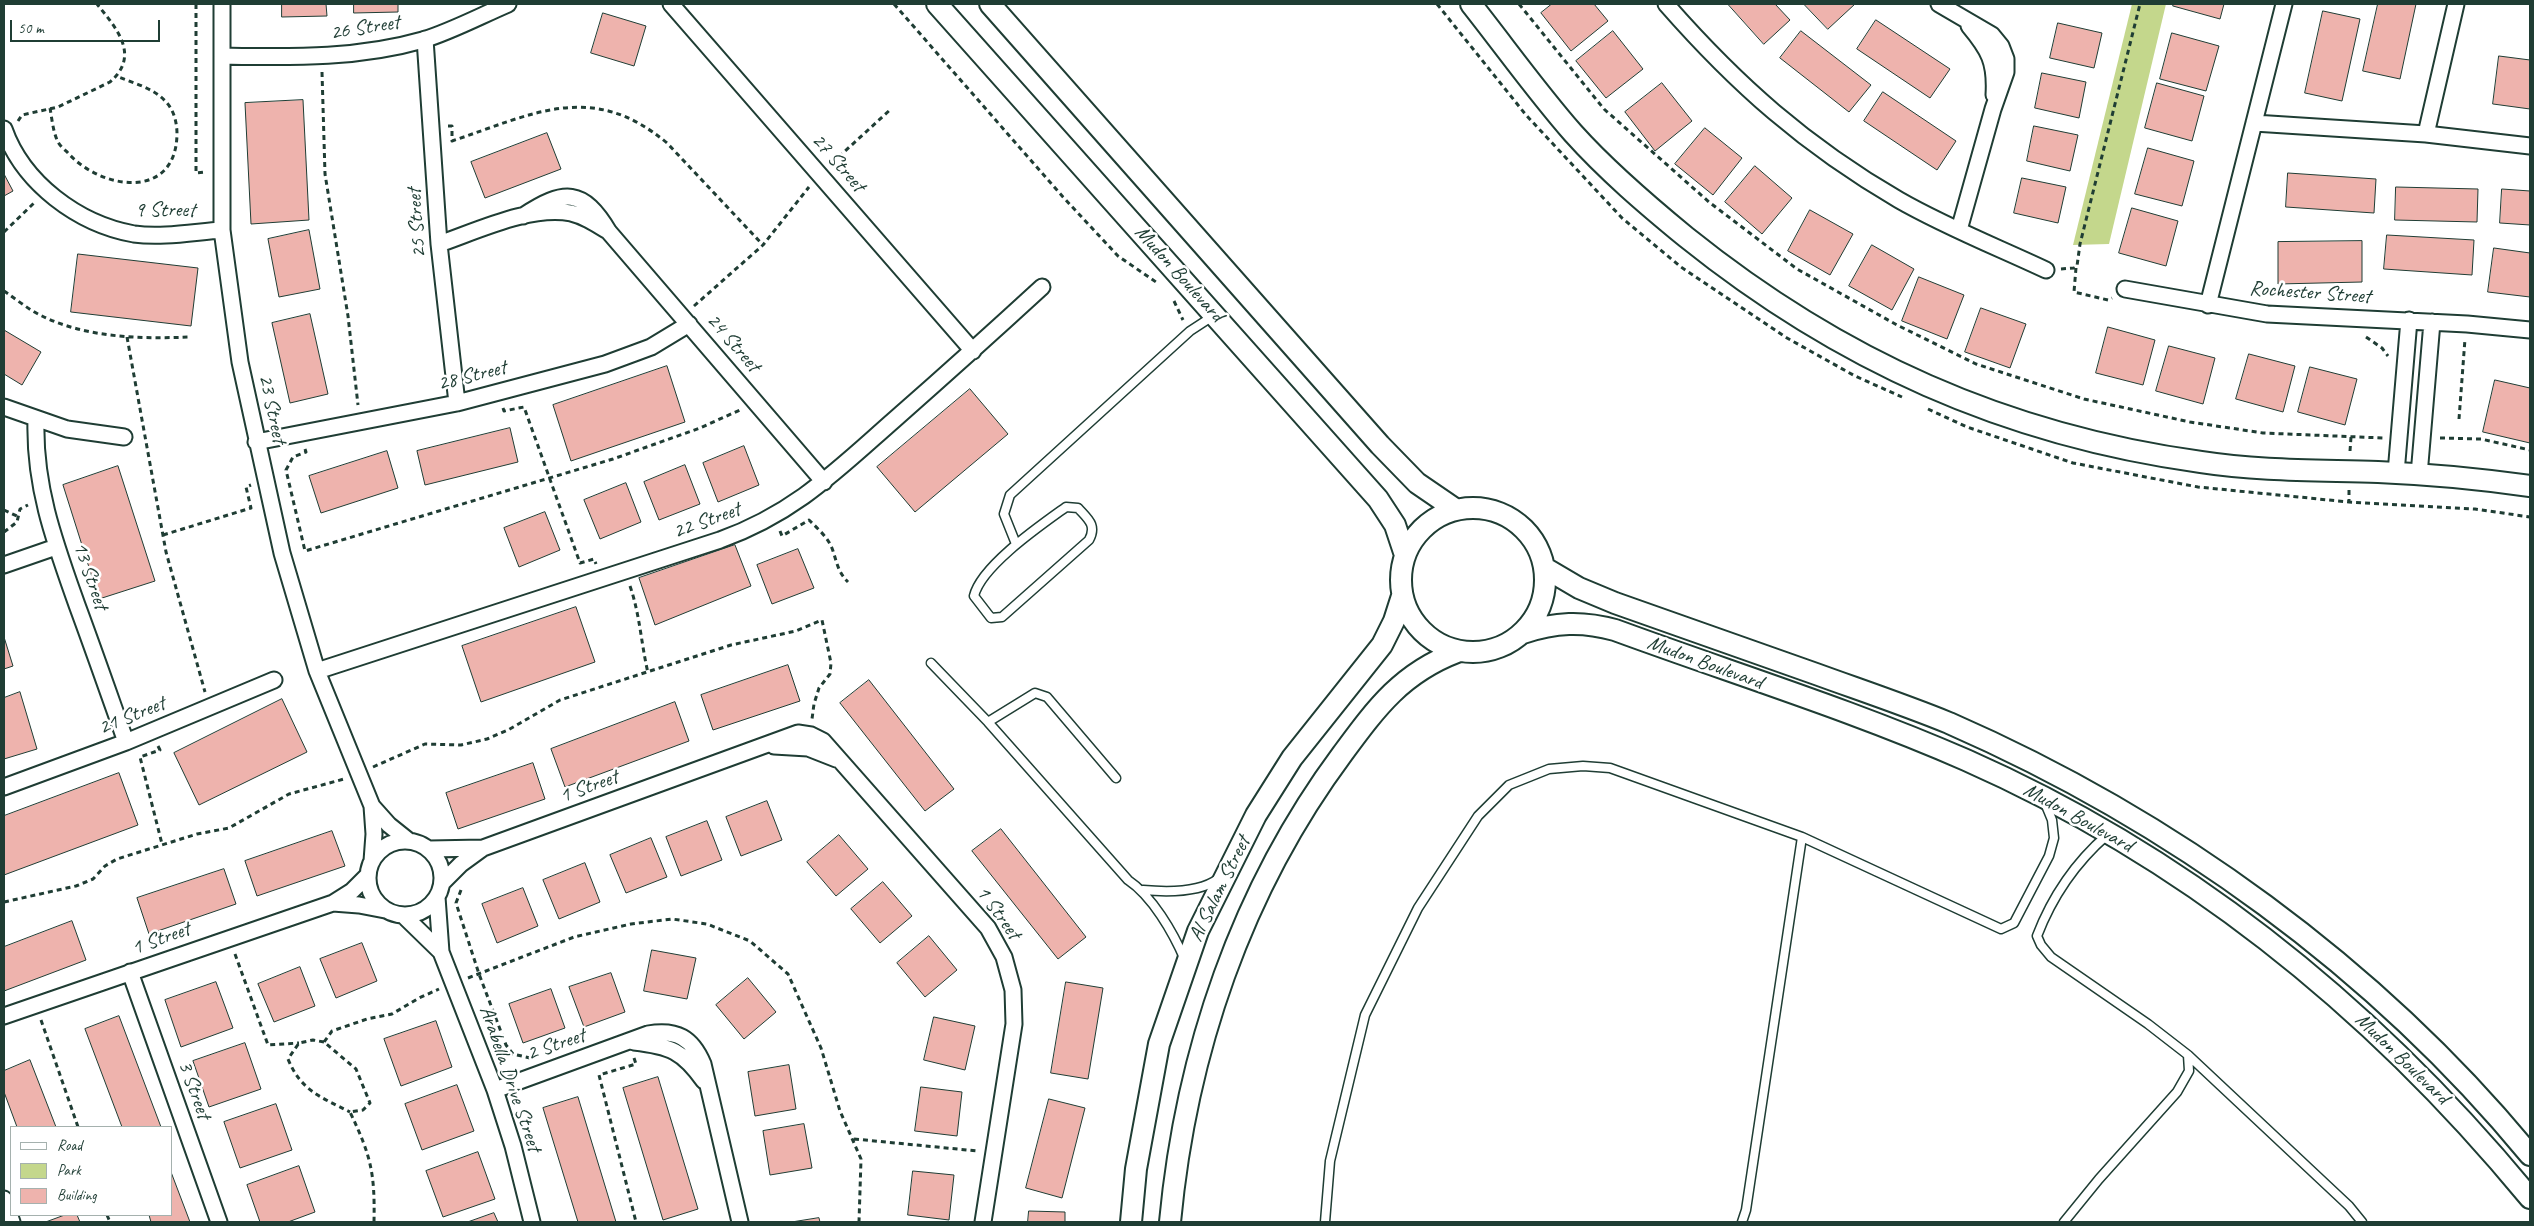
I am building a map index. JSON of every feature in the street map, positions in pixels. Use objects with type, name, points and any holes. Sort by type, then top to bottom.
[{"type":"street","name":"23 Street","points":[[222,4],[222,230],[240,362],[256,442],[282,553],[316,671],[372,806]]},
{"type":"street","name":"26 Street","points":[[222,56],[322,56],[382,49],[425,39],[508,4]]},
{"type":"street","name":"27 Street","points":[[671,4],[973,350]]},
{"type":"street","name":"Mudon Boulevard","points":[[937,4],[1388,512],[1396,525],[1405,555]]},
{"type":"street","name":"Mudon Boulevard","points":[[990,4],[1371,435],[1417,483],[1455,510]]},
{"type":"street","points":[[1471,4],[1574,134],[1649,208],[1715,260],[1788,312],[1864,357],[1945,394],[2020,422],[2115,448],[2203,463],[2292,470],[2396,473],[2530,486]]},
{"type":"street","points":[[1666,4],[1744,87],[1793,130],[1846,168],[1877,187],[1959,230],[2046,270]]},
{"type":"street","points":[[1939,4],[1992,35],[2001,46],[2006,58],[2006,72],[1993,109],[1959,230]]},
{"type":"street","points":[[2208,305],[2284,4]]},
{"type":"street","points":[[2426,134],[2456,4]]},
{"type":"street","name":"25 Street","points":[[425,39],[439,244],[457,404]]},
{"type":"street","points":[[2254,123],[2426,134],[2530,146]]},
{"type":"street","name":"9 Street","points":[[6,134],[24,167],[47,192],[73,212],[103,226],[135,234],[222,230]]},
{"type":"street","name":"24 Street","points":[[439,244],[523,216],[570,213],[582,216],[609,232],[824,482]]},
{"type":"street","name":"22 Street","points":[[316,671],[748,530],[774,517],[824,482],[1042,287]]},
{"type":"street","name":"Rochester Street","points":[[2125,289],[2267,314],[2409,320],[2530,330]]},
{"type":"street","name":"28 Street","points":[[256,442],[457,404],[628,357],[651,347],[686,320]]},
{"type":"street","points":[[2396,473],[2409,320]]},
{"type":"street","points":[[2419,475],[2432,322]]},
{"type":"street","points":[[4,407],[36,420],[67,429],[124,437]]},
{"type":"street","name":"13 Street","points":[[36,420],[37,473],[42,499],[56,547],[126,742]]},
{"type":"street","points":[[1479,508],[1502,513],[1522,526],[1537,545],[1545,568],[1545,592],[1537,614],[1523,633],[1504,646],[1481,653],[1457,652],[1432,641],[1412,622],[1402,596],[1400,575],[1405,555],[1416,534],[1433,519],[1455,510],[1479,508]]},
{"type":"street","points":[[4,565],[56,547]]},
{"type":"street","name":"Mudon Boulevard","points":[[1545,568],[1579,588],[1615,603],[1885,698],[1948,723],[2043,769],[2154,831],[2230,880],[2372,991],[2438,1054],[2530,1155]]},
{"type":"street","name":"Al Salam Street","points":[[1131,1222],[1136,1169],[1154,1071],[1160,1044],[1186,961],[1225,873],[1256,814],[1292,758],[1382,645],[1394,621],[1402,596]]},
{"type":"street","name":"Mudon Boulevard","points":[[1523,633],[1560,624],[1597,625],[1616,630],[1914,738],[2042,797],[2109,833],[2188,882],[2244,920],[2336,996],[2430,1085],[2530,1198]]},
{"type":"street","name":"Al Salam Street","points":[[1170,1222],[1186,1107],[1203,1036],[1226,967],[1254,900],[1288,836],[1327,775],[1370,717],[1414,673],[1434,661],[1457,652]]},
{"type":"street","name":"21 Street","points":[[4,787],[152,732],[274,680]]},
{"type":"street","name":"1 Street","points":[[483,848],[767,746],[798,733],[811,735],[823,741],[988,928],[1004,957],[1013,990],[1014,1024],[992,1152],[983,1222]]},
{"type":"street","name":"1 Street","points":[[767,746],[799,746],[818,751],[838,760]]},
{"type":"street","points":[[372,806],[389,825],[409,841],[429,849],[483,848]]},
{"type":"street","points":[[372,806],[374,834],[369,888],[375,900],[385,910]]},
{"type":"street","points":[[332,903],[352,891],[370,868],[381,849],[394,842],[409,841]]},
{"type":"street","points":[[404,916],[423,911],[461,864],[483,848]]},
{"type":"street","points":[[429,849],[437,859],[441,870],[441,952]]},
{"type":"street","points":[[332,903],[359,904],[404,916],[441,952]]},
{"type":"street","name":"1 Street","points":[[4,1016],[228,937],[332,903]]},
{"type":"street","name":"Arabella Drive Street","points":[[441,952],[495,1090],[513,1146],[532,1222]]},
{"type":"street","name":"3 Street","points":[[130,972],[219,1222]]},
{"type":"street","name":"2 Street","points":[[495,1090],[631,1041],[665,1046],[678,1053],[690,1062],[707,1087],[740,1222]]},
{"type":"street","points":[[4,1199],[12,1222]]},
{"type":"lane","points":[[1016,544],[1004,514],[1010,495],[1190,332],[1215,315]]},
{"type":"lane","points":[[1066,507],[1078,508],[1092,524],[1094,531],[1089,540],[1002,617],[992,618],[974,596],[976,586],[1016,544],[1066,507]]},
{"type":"lane","points":[[931,663],[988,722],[1128,880],[1143,890],[1174,938],[1186,961]]},
{"type":"lane","points":[[988,722],[1035,693],[1047,697],[1116,778]]},
{"type":"lane","points":[[1325,1222],[1330,1161],[1365,1015],[1418,908],[1478,816],[1509,785],[1549,769],[1583,766],[1610,768],[1802,837],[2000,930],[2014,923],[2049,856],[2054,838],[2052,820],[2042,797]]},
{"type":"lane","points":[[2109,833],[2085,854],[2065,883],[2044,918],[2037,936],[2039,942],[2052,957],[2148,1024],[2188,1055],[2349,1206],[2362,1222]]},
{"type":"lane","points":[[1742,1222],[1802,837]]},
{"type":"lane","points":[[1143,890],[1170,893],[1208,886],[1225,873]]},
{"type":"lane","points":[[2064,1222],[2099,1179],[2177,1092],[2189,1071],[2188,1055]]},
{"type":"path","points":[[6,134],[22,115],[50,108],[110,82],[116,76],[126,55],[121,35],[97,4]]},
{"type":"path","points":[[196,4],[196,174],[222,170]]},
{"type":"path","points":[[894,4],[1063,197],[1118,256],[1159,284]]},
{"type":"path","points":[[1437,4],[1526,115],[1622,218],[1681,267],[1787,338],[1855,376],[1907,400]]},
{"type":"path","points":[[1519,4],[1604,109],[1709,202],[1797,269],[1897,325],[1976,364],[2084,399],[2190,422],[2263,433],[2399,438]]},
{"type":"path","points":[[2125,289],[2108,300],[2074,292],[2080,244],[2140,4]]},
{"type":"path","points":[[322,56],[325,174],[348,316],[359,405],[343,409],[345,425]]},
{"type":"path","points":[[50,108],[58,142],[74,160],[91,173],[120,183],[142,182],[152,178],[162,172],[175,151],[177,134],[175,119],[166,101],[148,89],[116,76]]},
{"type":"path","points":[[431,128],[452,126],[452,141],[526,116],[571,106],[608,110],[626,116],[654,132],[667,143],[763,245]]},
{"type":"path","points":[[686,320],[763,245],[820,174],[891,109]]},
{"type":"path","points":[[4,232],[47,192]]},
{"type":"path","points":[[2046,270],[2076,268]]},
{"type":"path","points":[[4,291],[42,316],[71,326],[128,337],[189,337]]},
{"type":"path","points":[[1169,295],[1190,332]]},
{"type":"path","points":[[2342,318],[2382,348],[2389,357]]},
{"type":"path","points":[[2459,419],[2467,324]]},
{"type":"path","points":[[128,337],[163,535],[209,707]]},
{"type":"path","points":[[498,392],[504,412],[524,407],[580,563],[594,559],[600,579]]},
{"type":"path","points":[[302,433],[306,452],[292,457],[286,470],[305,551],[550,478],[700,428],[757,402]]},
{"type":"path","points":[[1924,407],[1967,427],[2073,462],[2198,487],[2349,502],[2475,509],[2530,517]]},
{"type":"path","points":[[2382,438],[2383,429]]},
{"type":"path","points":[[2422,437],[2481,439],[2530,450]]},
{"type":"path","points":[[163,535],[251,508],[246,487],[266,481]]},
{"type":"path","points":[[4,532],[17,522],[20,509],[42,499]]},
{"type":"path","points":[[4,510],[18,517]]},
{"type":"path","points":[[774,517],[782,536],[809,520],[824,534],[833,550],[839,570],[848,582]]},
{"type":"path","points":[[625,571],[638,610],[642,648],[648,673]]},
{"type":"path","points":[[4,902],[76,886],[93,879],[104,866],[117,859],[162,844],[229,828],[290,794],[358,774],[425,744],[461,745],[487,739],[508,730],[560,700],[731,645],[796,631],[822,620],[831,663],[830,674],[819,688],[814,704],[811,735]]},
{"type":"path","points":[[152,732],[160,750],[140,757],[162,844]]},
{"type":"path","points":[[462,887],[456,903],[479,974],[506,1045],[513,1054],[535,1058],[544,1072]]},
{"type":"path","points":[[324,1042],[332,1031],[368,1019],[392,1014],[419,998],[454,983],[574,938],[631,924],[672,918],[707,924],[750,941],[788,974],[821,1048],[840,1111],[854,1139],[861,1159],[859,1222]]},
{"type":"path","points":[[228,937],[268,1045],[313,1040],[324,1042],[356,1069],[370,1103],[363,1110],[350,1112],[309,1091],[295,1076],[288,1059],[299,1043]]},
{"type":"path","points":[[36,1005],[78,1126]]},
{"type":"path","points":[[631,1041],[636,1064],[599,1075],[636,1222]]},
{"type":"path","points":[[350,1112],[368,1151],[375,1185],[374,1222]]},
{"type":"path","points":[[854,1139],[992,1152]]},
{"type":"green space","points":[[2132,4],[2166,4],[2109,244],[2073,245]]},
{"type":"building","points":[[282,4],[326,4],[327,16],[282,17]]},
{"type":"building","points":[[354,4],[398,4],[398,12],[354,13]]},
{"type":"building","points":[[1552,4],[1594,4],[1608,21],[1571,51],[1541,13]]},
{"type":"building","points":[[1728,4],[1775,4],[1790,20],[1764,44]]},
{"type":"building","points":[[1804,4],[1855,4],[1828,29]]},
{"type":"building","points":[[2174,4],[2224,4],[2220,19],[2173,6]]},
{"type":"building","points":[[2378,4],[2416,4],[2400,79],[2363,71]]},
{"type":"building","points":[[2323,11],[2360,19],[2342,101],[2305,93]]},
{"type":"building","points":[[603,13],[646,26],[634,66],[591,53]]},
{"type":"building","points":[[1876,20],[1950,69],[1930,98],[1857,49]]},
{"type":"building","points":[[2058,23],[2102,33],[2094,68],[2050,58]]},
{"type":"building","points":[[1613,31],[1643,69],[1606,98],[1576,61]]},
{"type":"building","points":[[1801,31],[1871,85],[1849,112],[1780,58]]},
{"type":"building","points":[[2172,33],[2219,46],[2206,91],[2160,79]]},
{"type":"building","points":[[2499,56],[2530,60],[2530,109],[2493,104]]},
{"type":"building","points":[[2042,73],[2086,82],[2079,118],[2035,108]]},
{"type":"building","points":[[1662,83],[1692,121],[1655,151],[1625,112]]},
{"type":"building","points":[[2157,83],[2204,96],[2192,141],[2145,128]]},
{"type":"building","points":[[1883,92],[1956,141],[1937,170],[1864,121]]},
{"type":"building","points":[[303,100],[309,220],[251,224],[245,103]]},
{"type":"building","points":[[2034,126],[2078,135],[2070,171],[2027,161]]},
{"type":"building","points":[[1705,128],[1742,158],[1713,195],[1675,164]]},
{"type":"building","points":[[547,133],[561,169],[485,198],[471,162]]},
{"type":"building","points":[[2148,148],[2194,161],[2182,206],[2135,194]]},
{"type":"building","points":[[1755,166],[1792,198],[1762,234],[1725,202]]},
{"type":"building","points":[[2288,173],[2376,179],[2374,213],[2286,207]]},
{"type":"building","points":[[4,174],[13,191],[4,196]]},
{"type":"building","points":[[2022,178],[2066,187],[2058,223],[2014,213]]},
{"type":"building","points":[[2396,187],[2478,189],[2477,222],[2395,220]]},
{"type":"building","points":[[2502,189],[2530,191],[2530,225],[2500,223]]},
{"type":"building","points":[[2132,208],[2178,221],[2166,266],[2119,253]]},
{"type":"building","points":[[1810,210],[1853,234],[1830,275],[1788,251]]},
{"type":"building","points":[[309,230],[320,289],[279,297],[268,239]]},
{"type":"building","points":[[2387,235],[2474,240],[2472,275],[2384,269]]},
{"type":"building","points":[[2362,241],[2362,282],[2278,284],[2278,242]]},
{"type":"building","points":[[1872,245],[1914,269],[1892,310],[1849,286]]},
{"type":"building","points":[[2494,248],[2530,253],[2530,297],[2488,292]]},
{"type":"building","points":[[78,254],[198,268],[191,326],[71,312]]},
{"type":"building","points":[[1919,277],[1964,295],[1947,339],[1902,321]]},
{"type":"building","points":[[1981,308],[2026,324],[2010,368],[1965,352]]},
{"type":"building","points":[[310,314],[328,394],[290,403],[272,323]]},
{"type":"building","points":[[2108,327],[2155,340],[2143,385],[2096,373]]},
{"type":"building","points":[[4,330],[41,352],[22,385],[4,374]]},
{"type":"building","points":[[2169,346],[2215,358],[2203,404],[2156,391]]},
{"type":"building","points":[[2249,354],[2295,366],[2283,412],[2236,399]]},
{"type":"building","points":[[667,366],[685,422],[571,461],[553,405]]},
{"type":"building","points":[[2310,367],[2357,379],[2345,425],[2298,412]]},
{"type":"building","points":[[2495,380],[2530,388],[2530,443],[2483,432]]},
{"type":"building","points":[[970,389],[1008,434],[915,512],[877,467]]},
{"type":"building","points":[[510,428],[518,462],[425,485],[417,451]]},
{"type":"building","points":[[744,446],[759,485],[718,502],[703,463]]},
{"type":"building","points":[[387,451],[398,488],[321,513],[309,476]]},
{"type":"building","points":[[685,465],[700,504],[659,520],[644,482]]},
{"type":"building","points":[[118,466],[155,581],[99,599],[63,485]]},
{"type":"building","points":[[626,483],[641,522],[600,539],[584,500]]},
{"type":"building","points":[[545,512],[560,550],[519,567],[504,528]]},
{"type":"building","points":[[735,545],[751,586],[655,625],[639,578]]},
{"type":"building","points":[[798,549],[814,588],[772,604],[757,565]]},
{"type":"building","points":[[576,607],[595,662],[481,702],[462,646]]},
{"type":"building","points":[[4,637],[13,666],[4,669]]},
{"type":"building","points":[[788,665],[800,701],[713,730],[701,695]]},
{"type":"building","points":[[869,680],[954,789],[925,811],[840,703]]},
{"type":"building","points":[[20,692],[37,749],[4,759],[4,698]]},
{"type":"building","points":[[282,699],[307,752],[199,805],[174,753]]},
{"type":"building","points":[[675,702],[689,741],[565,787],[551,749]]},
{"type":"building","points":[[533,763],[545,799],[458,829],[446,793]]},
{"type":"building","points":[[119,773],[138,825],[4,875],[4,816]]},
{"type":"building","points":[[767,801],[782,840],[741,856],[726,817]]},
{"type":"building","points":[[707,821],[722,860],[681,876],[666,837]]},
{"type":"building","points":[[1001,829],[1086,937],[1058,959],[972,851]]},
{"type":"building","points":[[332,831],[345,866],[257,896],[245,861]]},
{"type":"building","points":[[839,835],[868,869],[836,896],[807,862]]},
{"type":"building","points":[[651,838],[667,877],[626,893],[610,855]]},
{"type":"building","points":[[585,863],[600,902],[559,919],[543,880]]},
{"type":"building","points":[[224,869],[236,904],[149,934],[137,898]]},
{"type":"building","points":[[883,882],[912,916],[880,943],[851,909]]},
{"type":"building","points":[[523,888],[538,926],[497,943],[482,904]]},
{"type":"building","points":[[72,921],[86,960],[4,991],[4,947]]},
{"type":"building","points":[[929,936],[957,970],[925,997],[897,963]]},
{"type":"building","points":[[362,943],[377,981],[336,998],[320,959]]},
{"type":"building","points":[[652,950],[696,958],[687,999],[644,991]]},
{"type":"building","points":[[300,967],[315,1006],[274,1022],[258,984]]},
{"type":"building","points":[[611,973],[625,1012],[584,1027],[569,987]]},
{"type":"building","points":[[748,978],[776,1012],[744,1039],[716,1005]]},
{"type":"building","points":[[216,982],[233,1028],[181,1047],[165,1000]]},
{"type":"building","points":[[1066,982],[1103,988],[1088,1079],[1051,1073]]},
{"type":"building","points":[[551,989],[565,1028],[523,1043],[509,1004]]},
{"type":"building","points":[[119,1016],[161,1126],[122,1126],[85,1029]]},
{"type":"building","points":[[934,1017],[975,1026],[965,1070],[924,1060]]},
{"type":"building","points":[[436,1021],[452,1067],[401,1086],[384,1039]]},
{"type":"building","points":[[245,1043],[261,1089],[209,1107],[193,1061]]},
{"type":"building","points":[[30,1060],[56,1126],[17,1126],[4,1092],[4,1071]]},
{"type":"building","points":[[789,1065],[796,1109],[755,1116],[748,1072]]},
{"type":"building","points":[[658,1077],[698,1209],[663,1220],[623,1088]]},
{"type":"building","points":[[457,1085],[474,1131],[422,1150],[405,1104]]},
{"type":"building","points":[[921,1087],[962,1092],[957,1136],[915,1131]]},
{"type":"building","points":[[578,1097],[616,1222],[578,1222],[543,1108]]},
{"type":"building","points":[[1049,1099],[1085,1108],[1062,1198],[1026,1188]]},
{"type":"building","points":[[276,1104],[292,1150],[240,1168],[224,1122]]},
{"type":"building","points":[[804,1124],[812,1168],[770,1175],[763,1131]]},
{"type":"building","points":[[478,1152],[495,1199],[443,1217],[426,1171]]},
{"type":"building","points":[[299,1166],[315,1212],[288,1222],[260,1222],[247,1185]]},
{"type":"building","points":[[913,1171],[954,1175],[949,1220],[908,1215]]},
{"type":"building","points":[[172,1175],[190,1222],[151,1222],[149,1216],[172,1216]]},
{"type":"building","points":[[1029,1211],[1065,1212],[1065,1222],[1028,1222]]},
{"type":"building","points":[[494,1213],[498,1222],[468,1222]]},
{"type":"building","points":[[62,1216],[77,1216],[80,1222],[46,1222]]},
{"type":"building","points":[[819,1218],[820,1222],[792,1222]]}]
